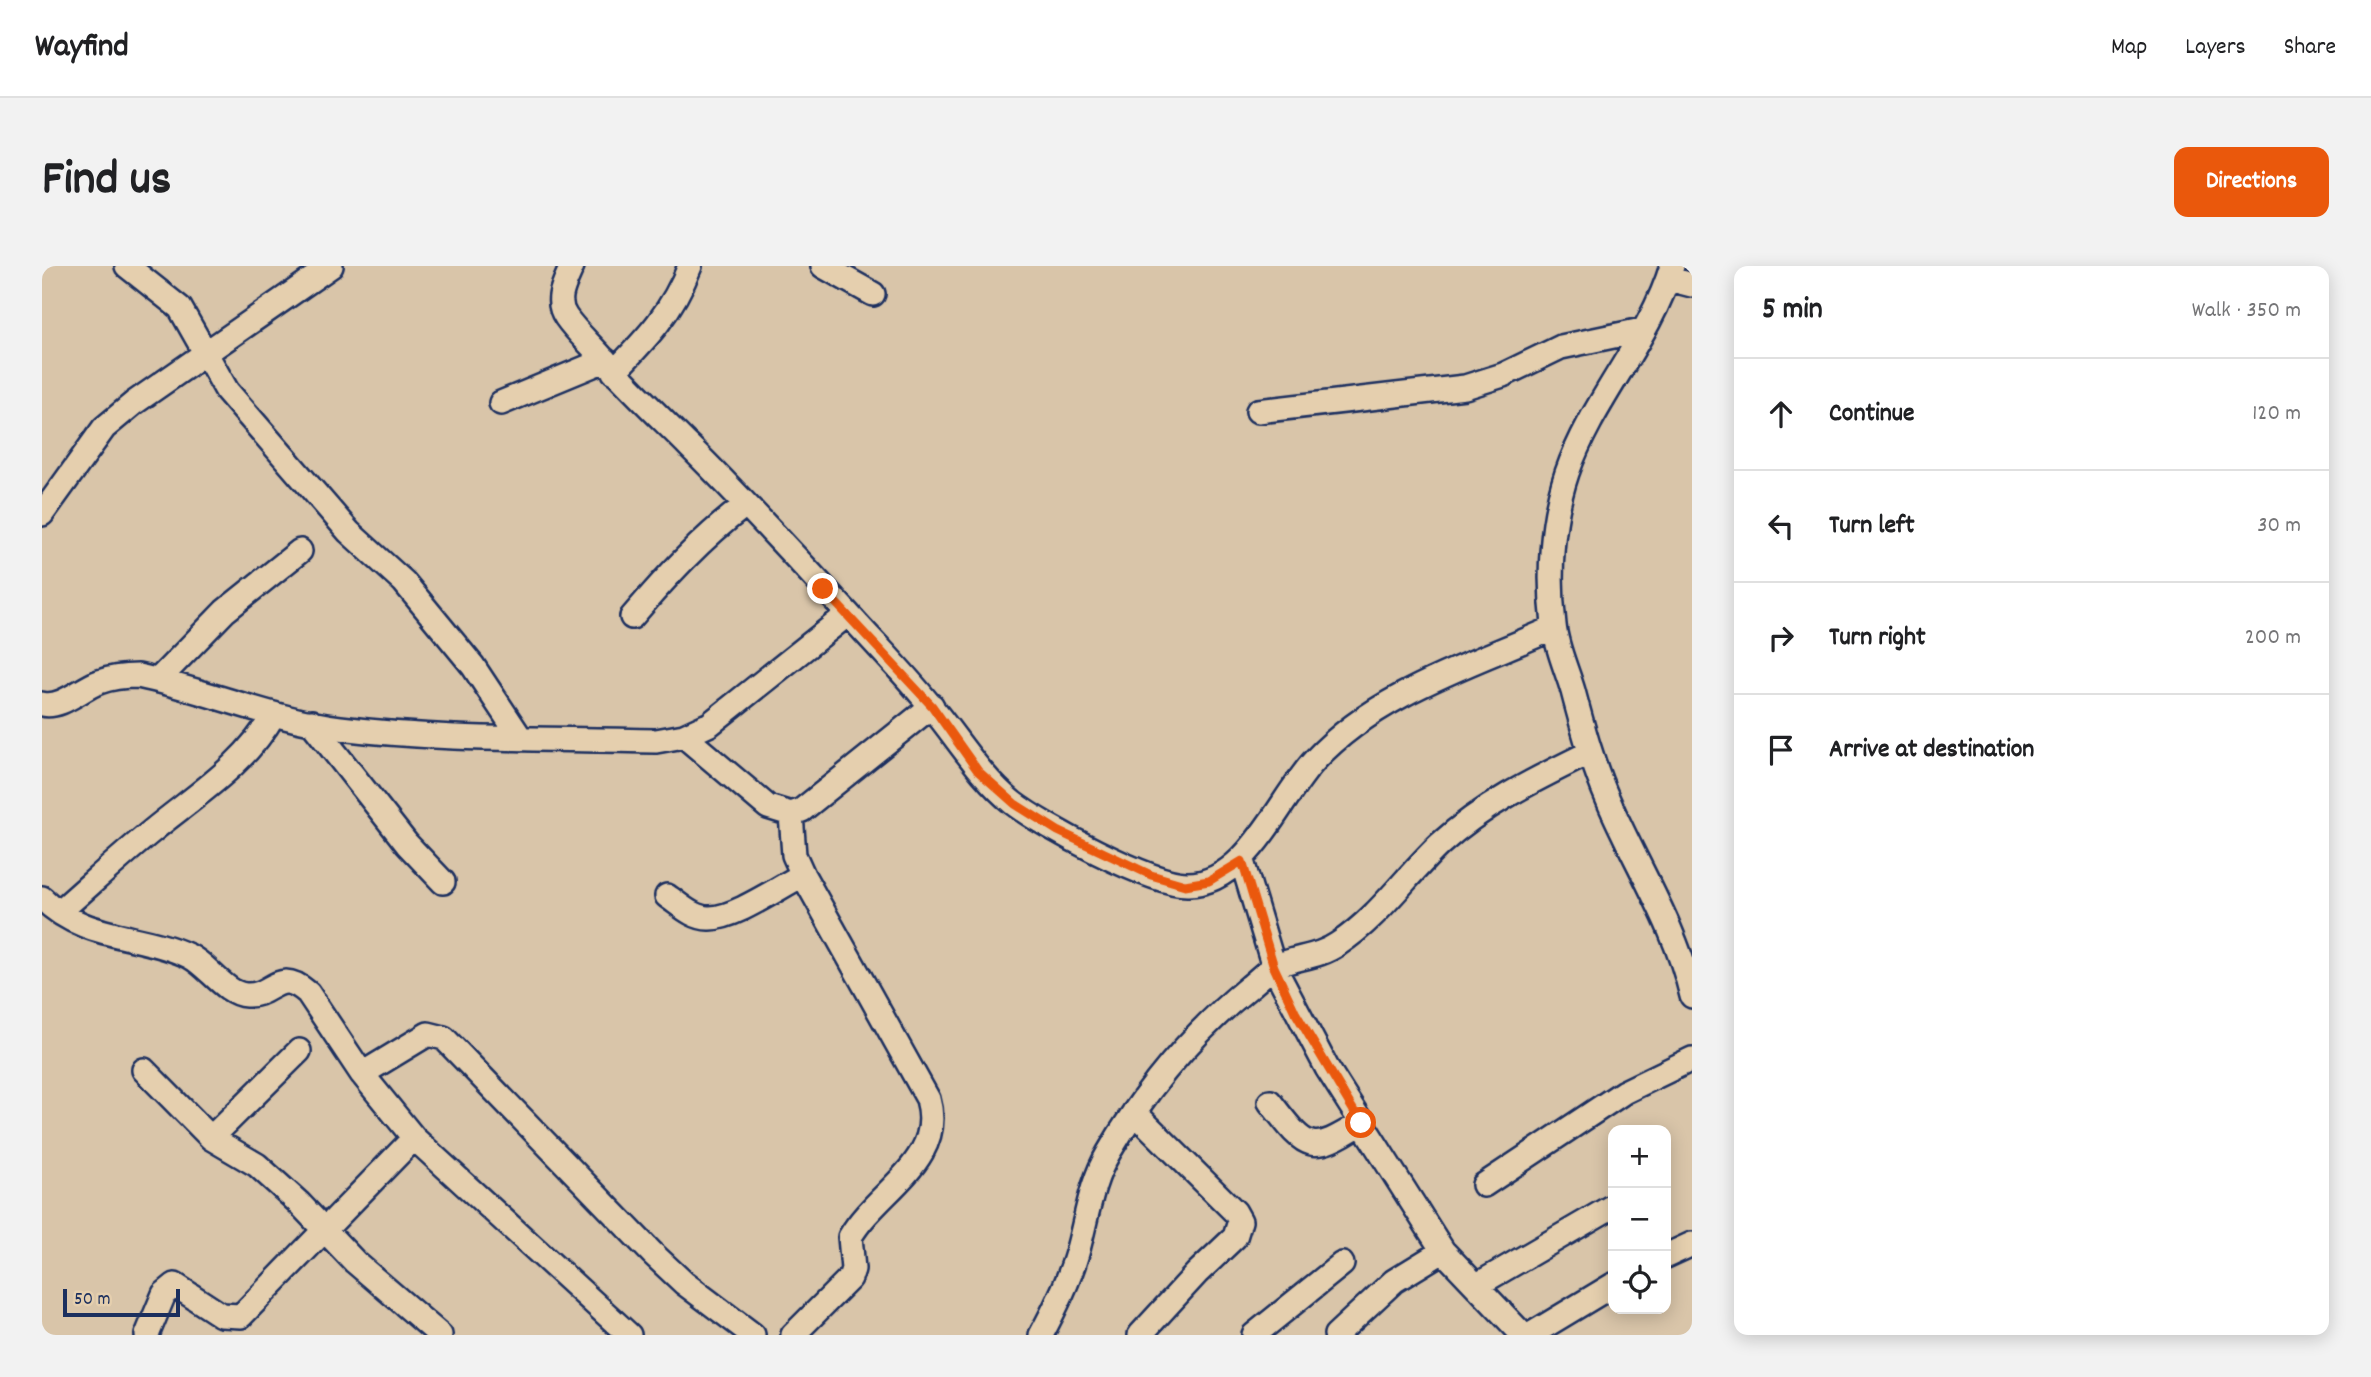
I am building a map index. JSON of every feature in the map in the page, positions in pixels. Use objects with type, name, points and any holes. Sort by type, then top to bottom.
[{"type":"street","points":[[127,266],[180,308],[227,391],[349,532],[413,592],[473,666],[520,737]]},
{"type":"street","points":[[42,514],[104,428],[134,403],[331,266]]},
{"type":"street","points":[[572,266],[561,292],[560,306],[566,318],[932,706],[978,771],[1015,804],[1058,831],[1151,875],[1185,885],[1209,881],[1242,861],[1312,763],[1342,733],[1394,700],[1554,628]]},
{"type":"street","points":[[501,403],[610,366],[656,329],[678,297],[690,266]]},
{"type":"street","points":[[823,266],[873,294]]},
{"type":"street","points":[[1692,285],[1670,272],[1642,330],[1588,425],[1566,474],[1555,525],[1552,575],[1554,628],[1588,753],[1609,802],[1671,927],[1692,996]]},
{"type":"street","points":[[1258,411],[1465,387],[1503,375],[1561,347],[1642,330]]},
{"type":"street","points":[[632,617],[678,563],[744,506]]},
{"type":"street","points":[[158,680],[225,611],[300,551]]},
{"type":"street","points":[[42,704],[57,704],[98,682],[117,677],[138,676],[311,722],[399,734],[656,741],[684,736],[737,705],[848,614]]},
{"type":"street","points":[[684,736],[768,807],[792,814],[802,810],[932,706]]},
{"type":"street","points":[[274,713],[255,745],[240,761],[152,831],[51,905],[77,924],[192,957],[234,991],[245,996],[255,994],[277,982],[299,985],[308,993],[362,1074],[414,1138],[629,1335]]},
{"type":"street","points":[[311,722],[407,845],[443,882]]},
{"type":"street","points":[[1041,1335],[1058,1304],[1077,1254],[1089,1197],[1107,1154],[1134,1112],[1200,1031],[1274,967],[1313,957],[1338,944],[1405,883],[1439,845],[1472,817],[1506,794],[1588,753]]},
{"type":"street","points":[[792,814],[794,855],[803,875],[928,1099],[934,1117],[930,1138],[918,1158],[850,1237],[853,1269],[850,1278],[793,1335]]},
{"type":"street","points":[[1242,861],[1274,967],[1295,1012],[1361,1123],[1443,1251],[1523,1335]]},
{"type":"street","points":[[667,896],[693,914],[708,919],[725,916],[803,875]]},
{"type":"street","points":[[362,1074],[428,1034],[444,1038],[684,1283],[753,1335]]},
{"type":"street","points":[[211,1138],[299,1051]]},
{"type":"street","points":[[1484,1185],[1624,1092],[1692,1059]]},
{"type":"street","points":[[145,1070],[211,1138],[257,1165],[397,1300],[440,1335]]},
{"type":"street","points":[[1270,1102],[1293,1131],[1305,1141],[1319,1146],[1331,1142],[1361,1123]]},
{"type":"street","points":[[1134,1112],[1235,1212],[1240,1221],[1235,1237],[1197,1273],[1140,1335]]},
{"type":"street","points":[[147,1335],[164,1294],[175,1285],[221,1315],[241,1316],[414,1138]]},
{"type":"street","points":[[1477,1285],[1608,1209]]},
{"type":"street","points":[[1671,1254],[1692,1244]]},
{"type":"street","points":[[1336,1335],[1394,1280],[1443,1251]]},
{"type":"street","points":[[1254,1335],[1342,1264]]},
{"type":"street","points":[[1530,1335],[1608,1287]]},
{"type":"route","points":[[823,589],[932,706],[978,771],[1015,804],[1058,831],[1151,875],[1185,885],[1209,881],[1242,861],[1274,967],[1326,1068],[1361,1123]]}]
